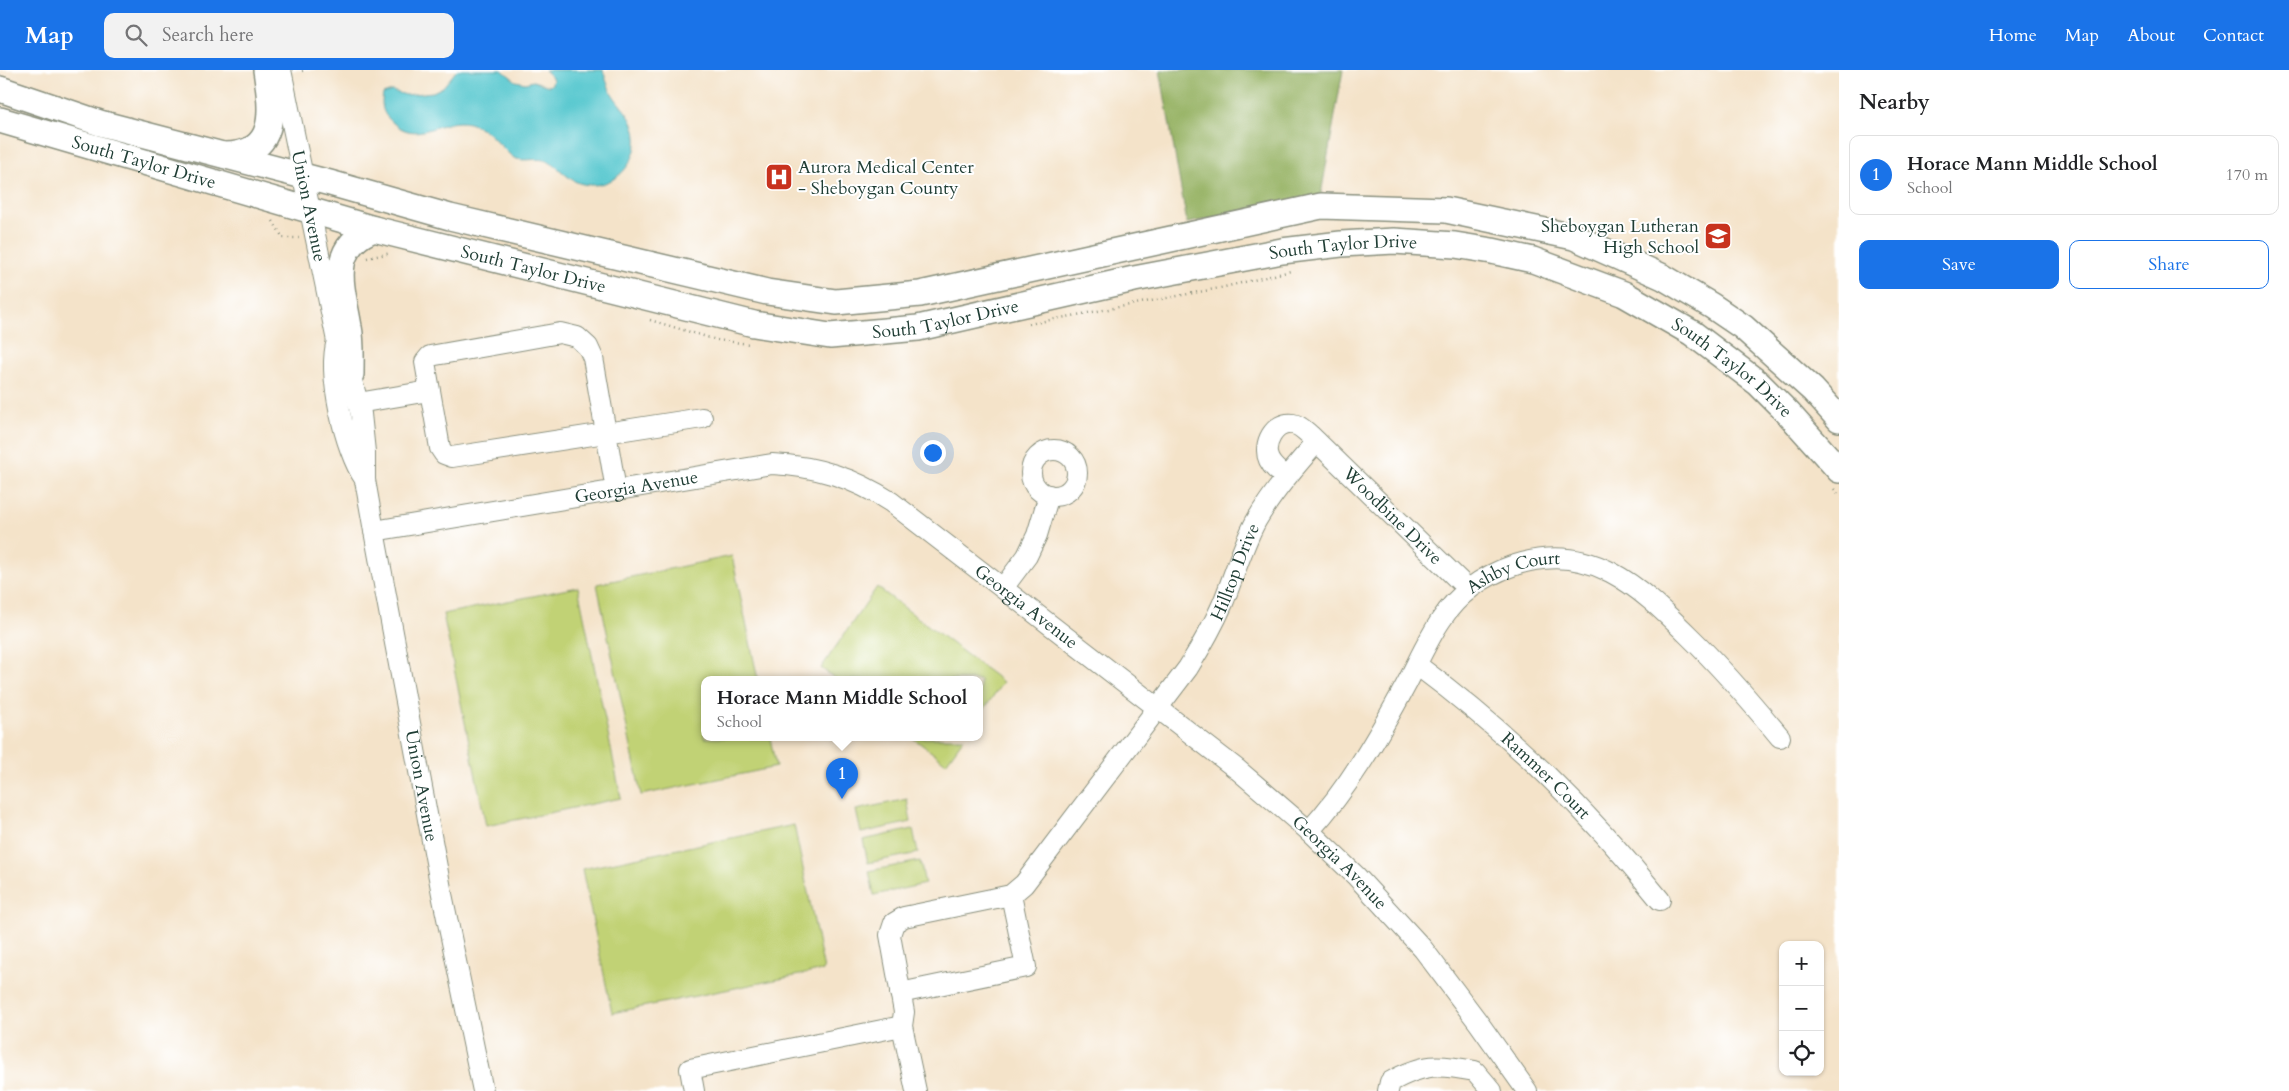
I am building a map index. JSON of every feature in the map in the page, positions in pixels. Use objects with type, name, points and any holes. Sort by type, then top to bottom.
[{"type":"main road","points":[[222,155],[245,151],[257,145],[264,138],[270,113],[266,70]]},
{"type":"main road","name":"South Taylor Drive","points":[[0,89],[100,124],[304,176],[498,229],[767,292],[836,302],[920,294],[1321,206],[1446,210],[1574,237],[1664,277],[1742,327],[1775,354],[1813,390],[1839,419]]},
{"type":"main road","name":"South Taylor Drive","points":[[0,120],[374,229],[754,324],[830,336],[918,328],[1134,279],[1282,251],[1341,244],[1394,242],[1455,245],[1533,260],[1570,273],[1624,294],[1692,333],[1758,383],[1839,468]]},
{"type":"main road","points":[[350,374],[351,343],[340,282],[341,264],[345,253],[356,240],[374,229]]},
{"type":"street","name":"Union Avenue","points":[[281,70],[337,341],[344,354],[358,403],[364,438],[364,480],[440,884],[483,1091]]},
{"type":"street","points":[[616,490],[606,433],[593,358],[588,347],[577,337],[560,333],[430,356],[424,362],[440,448],[444,454],[452,457],[606,433],[702,418]]},
{"type":"street","name":"Union Avenue","points":[[337,341],[333,354],[334,381],[350,451],[364,480]]},
{"type":"street","points":[[358,403],[429,390]]},
{"type":"street","points":[[1286,477],[1275,469],[1268,459],[1267,445],[1273,432],[1282,425],[1293,424],[1301,428],[1317,442]]},
{"type":"street","name":"Hilltop Drive","points":[[1011,895],[1028,879],[1188,668],[1206,637],[1256,522],[1286,477],[1317,442]]},
{"type":"street","name":"Woodbine Drive","points":[[1317,442],[1468,590]]},
{"type":"street","name":"Georgia Avenue","points":[[374,531],[772,464],[820,469],[849,478],[878,493],[1003,588],[1238,770],[1309,831],[1356,876],[1423,948],[1527,1091]]},
{"type":"street","points":[[1003,588],[1027,556],[1037,536],[1049,495]]},
{"type":"street","name":"Ashby Court","points":[[1309,831],[1323,816],[1362,760],[1417,665],[1440,620],[1468,590],[1500,570],[1520,563],[1562,559],[1583,562],[1623,578],[1660,607],[1710,656],[1780,737]]},
{"type":"street","name":"Rammer Court","points":[[1417,665],[1486,719],[1530,757],[1572,798],[1621,851],[1660,900]]},
{"type":"street","points":[[900,993],[1026,967],[1011,895],[904,916],[894,923],[890,935],[900,993],[904,1012],[902,1026],[916,1091]]},
{"type":"street","points":[[694,1091],[690,1069],[902,1026]]},
{"type":"street","points":[[1388,1091],[1390,1082],[1412,1070],[1444,1065],[1476,1070],[1492,1090],[1514,1072]]},
{"type":"green space","points":[[1160,70],[1343,70],[1320,200],[1187,223]]},
{"type":"green space","points":[[732,556],[757,676],[701,676],[701,741],[771,741],[776,767],[641,795],[597,584]]},
{"type":"green space","points":[[578,587],[621,798],[486,826],[443,614]]},
{"type":"green space","points":[[877,587],[1003,682],[983,711],[983,676],[832,676],[821,668]]},
{"type":"green space","points":[[917,741],[962,741],[946,763]]},
{"type":"green space","points":[[907,799],[911,822],[861,833],[856,810]]},
{"type":"green space","points":[[794,825],[824,970],[612,1013],[582,869]]},
{"type":"green space","points":[[913,829],[918,853],[868,863],[863,840]]},
{"type":"green space","points":[[920,861],[925,884],[874,895],[869,871]]},
{"type":"water","points":[[457,70],[502,70],[516,81],[525,83],[533,81],[549,86],[552,84],[553,79],[545,70],[603,70],[611,92],[628,115],[634,127],[635,151],[630,162],[614,179],[592,185],[579,183],[544,160],[514,158],[489,133],[469,123],[458,122],[419,132],[409,131],[399,127],[383,111],[383,94],[392,91],[406,95],[433,92],[443,87]]},
{"type":"place","name":"Aurora Medical Center - Sheboygan County","points":[[779,177]]},
{"type":"place","name":"Sheboygan Lutheran High School","points":[[1718,236]]},
{"type":"place","name":"Horace Mann Middle School","points":[[842,799]]}]
